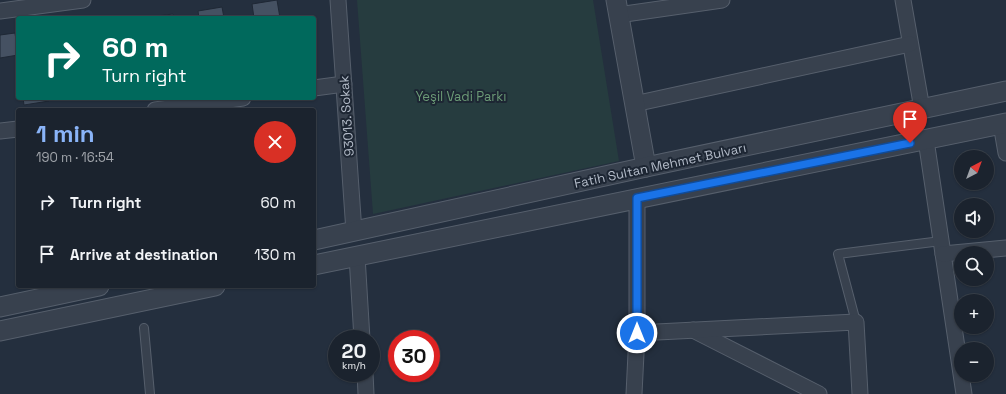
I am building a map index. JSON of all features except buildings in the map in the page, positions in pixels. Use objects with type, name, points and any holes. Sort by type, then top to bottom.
[{"type":"street","points":[[0,11],[84,0]]},
{"type":"street","name":"93013. Sokak","points":[[338,0],[354,232]]},
{"type":"street","points":[[646,167],[617,7],[722,0]]},
{"type":"street","points":[[903,0],[922,109]]},
{"type":"street","points":[[634,104],[910,44]]},
{"type":"street","points":[[316,88],[344,84]]},
{"type":"street","name":"Fatih Sultan Mehmet Bulvarı","points":[[316,240],[646,167],[1006,91]]},
{"type":"street","points":[[170,108],[228,100]]},
{"type":"street","points":[[1003,124],[1006,153]]},
{"type":"street","name":"Fatih Sultan Mehmet Bulvarı","points":[[316,265],[1003,124]]},
{"type":"street","points":[[0,131],[16,129]]},
{"type":"street","points":[[926,140],[964,394]]},
{"type":"street","points":[[634,394],[637,333],[637,198]]},
{"type":"street","points":[[942,247],[1006,248]]},
{"type":"street","points":[[357,256],[361,330]]},
{"type":"street","points":[[0,307],[90,288]]},
{"type":"street","points":[[0,331],[204,288]]},
{"type":"street","points":[[637,333],[856,322],[860,394]]},
{"type":"street","points":[[692,330],[819,394]]},
{"type":"street","points":[[365,382],[366,394]]},
{"type":"lane","points":[[856,322],[838,254],[942,247]]},
{"type":"lane","points":[[144,328],[150,394]]},
{"type":"green space","name":"Yeşil Vadi Parkı","points":[[357,0],[593,0],[619,161],[373,214]]},
{"type":"route","points":[[637,333],[637,198],[910,143]]}]
